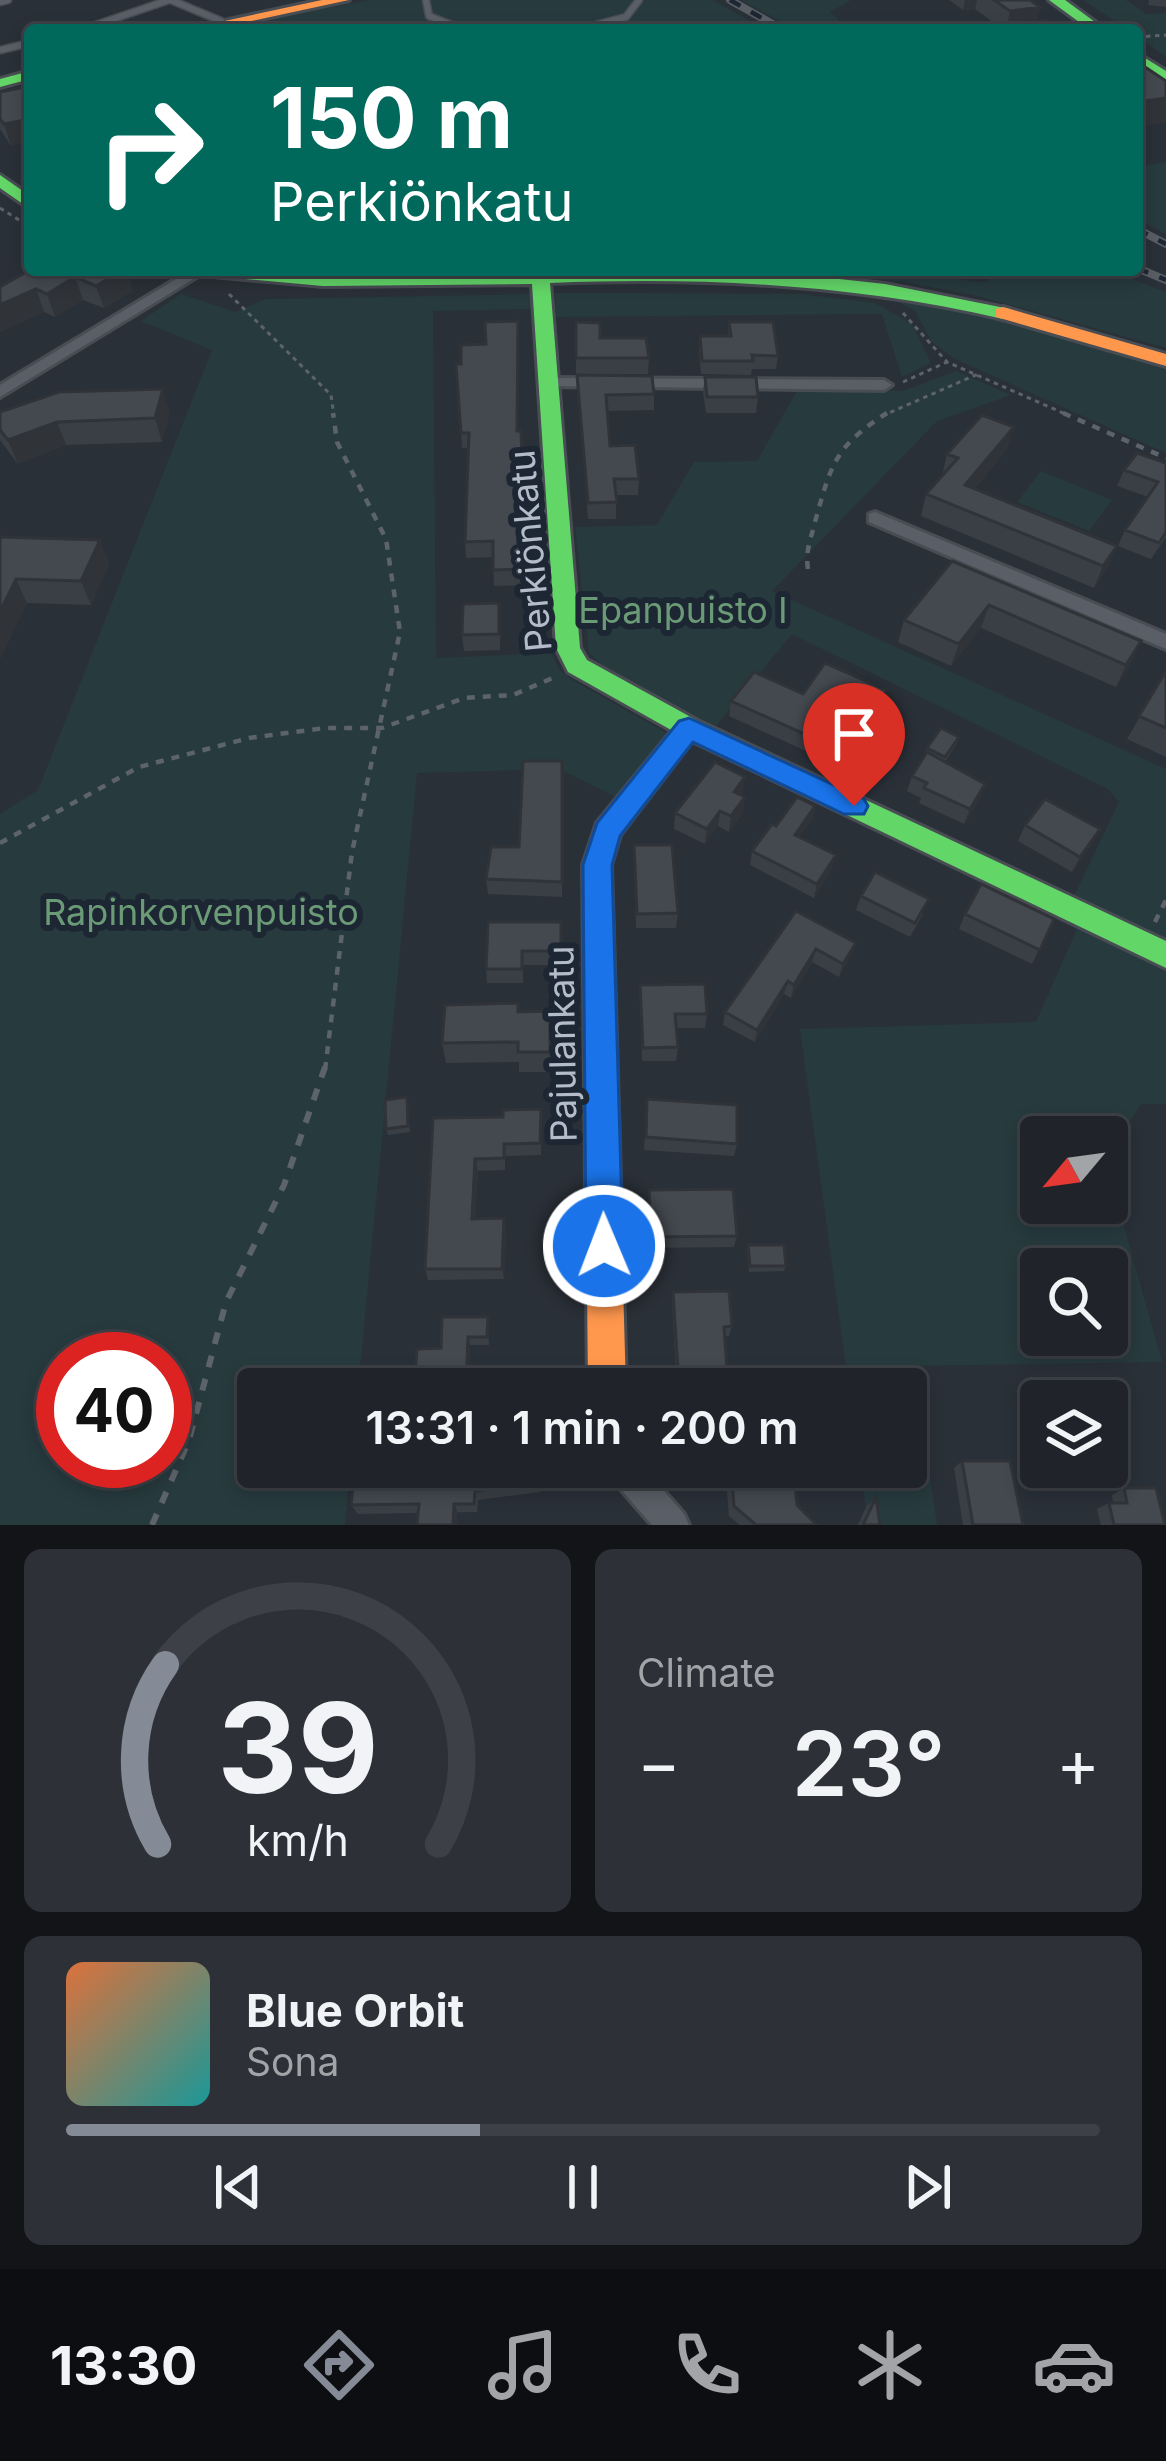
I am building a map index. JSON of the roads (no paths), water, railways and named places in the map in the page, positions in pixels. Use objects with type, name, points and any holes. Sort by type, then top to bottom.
[{"type":"main road","points":[[210,24],[342,0]]},
{"type":"main road","points":[[1056,0],[1090,24]]},
{"type":"main road","points":[[0,181],[24,199]]},
{"type":"main road","points":[[250,276],[322,285],[504,276]]},
{"type":"main road","name":"Perkiönkatu","points":[[544,276],[568,648],[577,666],[689,728],[1166,955]]},
{"type":"main road","points":[[784,276],[975,302],[1166,360]]},
{"type":"main road","name":"Pajulankatu","points":[[607,1368],[597,865],[607,831],[689,728]]},
{"type":"street","points":[[0,392],[192,276]]},
{"type":"street","points":[[552,383],[884,385]]},
{"type":"street","points":[[875,518],[1166,642]]},
{"type":"street","points":[[640,1488],[673,1525]]},
{"type":"lane","points":[[96,24],[170,0],[221,21]]},
{"type":"lane","points":[[426,0],[430,16],[449,24]]},
{"type":"lane","points":[[599,24],[626,17],[638,0]]},
{"type":"railway","points":[[730,0],[772,24]]},
{"type":"railway","points":[[1143,232],[1166,244]]},
{"type":"railway","points":[[1143,270],[1166,280]]},
{"type":"park label","name":"Epanpuisto I","points":[[683,610]]},
{"type":"park label","name":"Rapinkorvenpuisto","points":[[201,912]]}]
